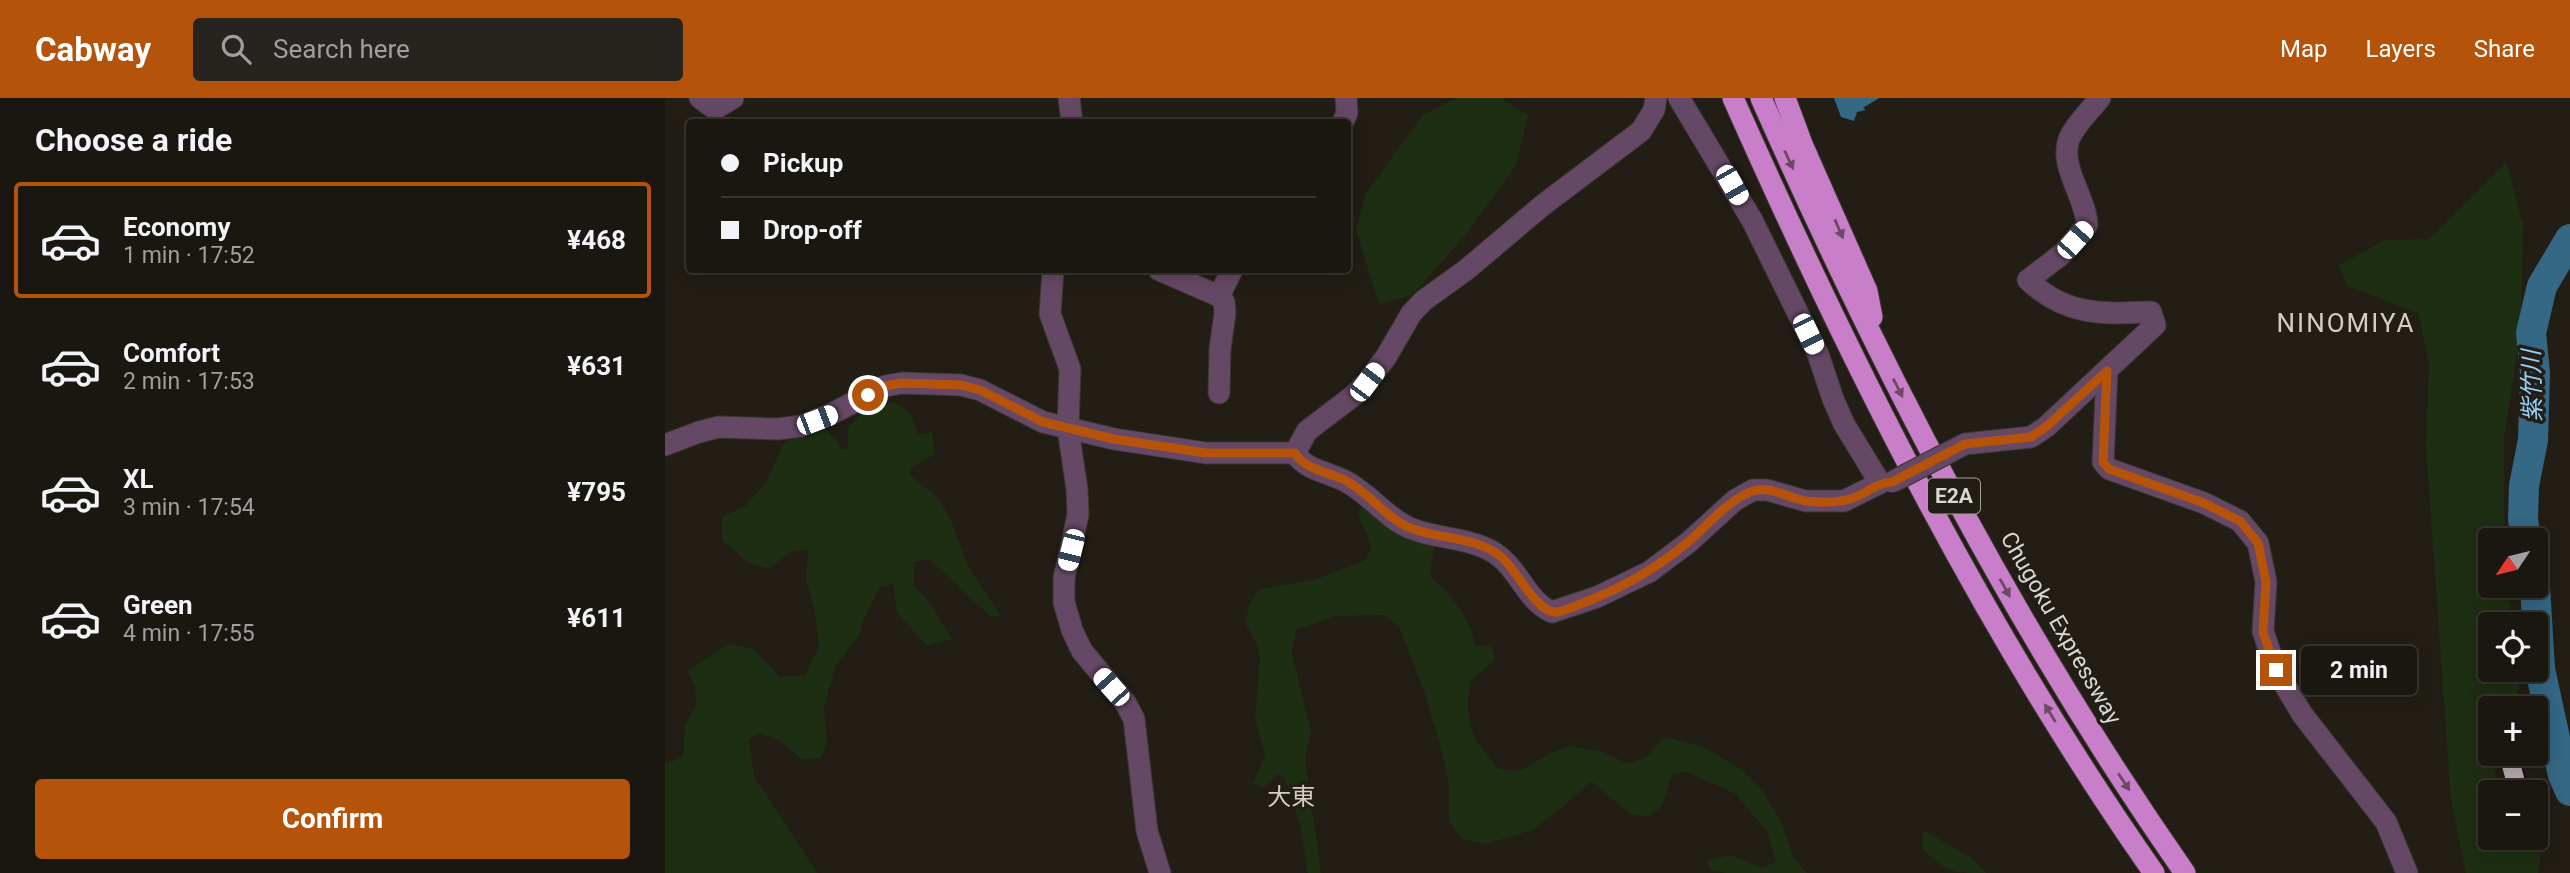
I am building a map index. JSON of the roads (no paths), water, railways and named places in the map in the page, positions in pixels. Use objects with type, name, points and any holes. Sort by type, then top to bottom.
[{"type":"highway","points":[[1717,98],[1815,278]]},
{"type":"highway","name":"E2A","points":[[1733,98],[1815,278],[1870,389],[1994,621],[2067,741],[2154,873]]},
{"type":"highway","name":"Chugoku Expressway","points":[[1761,98],[1878,348],[1953,494],[2018,612],[2084,722],[2185,873]]},
{"type":"highway","points":[[1785,98],[1802,144],[1867,291],[1878,348]]},
{"type":"street","points":[[700,98],[715,109],[733,98]]},
{"type":"street","points":[[1069,98],[1072,119]]},
{"type":"street","points":[[1344,119],[1347,113],[1346,98]]},
{"type":"street","points":[[1295,453],[1307,431],[1367,382],[1386,357],[1411,314],[1423,301],[1641,131],[1654,110],[1656,98]]},
{"type":"street","points":[[1679,98],[1752,220],[1818,355],[1844,424],[1886,483]]},
{"type":"street","points":[[1295,453],[1299,460],[1310,467],[1345,480],[1362,491],[1396,520],[1410,528],[1483,547],[1499,554],[1514,569],[1536,602],[1552,612],[1558,612],[1649,572],[1689,542],[1734,500],[1753,490],[1767,490],[1806,501],[1844,501],[1965,444],[2031,437],[2046,427],[2155,325],[2151,312],[2079,310],[2044,295],[2028,280],[2062,254],[2088,225],[2087,212],[2067,161],[2069,141],[2077,125],[2100,98]]},
{"type":"street","points":[[1053,273],[1050,314],[1071,376],[1068,429],[1078,515],[1064,578],[1065,602],[1072,630],[1082,651],[1125,702],[1134,719],[1147,831],[1160,873]]},
{"type":"street","points":[[1167,273],[1219,296],[1224,302],[1219,393]]},
{"type":"street","points":[[1219,296],[1230,273]]},
{"type":"street","points":[[2107,371],[2103,462],[2109,469],[2204,503],[2240,521],[2258,543],[2266,582],[2263,632],[2276,670],[2302,715],[2386,822],[2407,873]]},
{"type":"street","points":[[665,445],[719,427],[778,429],[801,426],[885,386],[902,383],[961,385],[980,390],[1043,422],[1114,439],[1206,453],[1295,453]]},
{"type":"water","points":[[1834,98],[1879,98],[1863,108],[1866,110],[1857,112],[1854,121],[1841,117]]},
{"type":"waterway","name":"紫竹川","points":[[2524,528],[2524,486],[2533,440],[2535,373],[2531,333],[2542,286],[2570,239]]},
{"type":"waterway","name":"紫竹川","points":[[2536,598],[2540,669],[2563,775],[2570,791]]},
{"type":"district","name":"NINOMIYA","points":[[2346,323]]},
{"type":"district","name":"大東","points":[[1291,797]]}]
